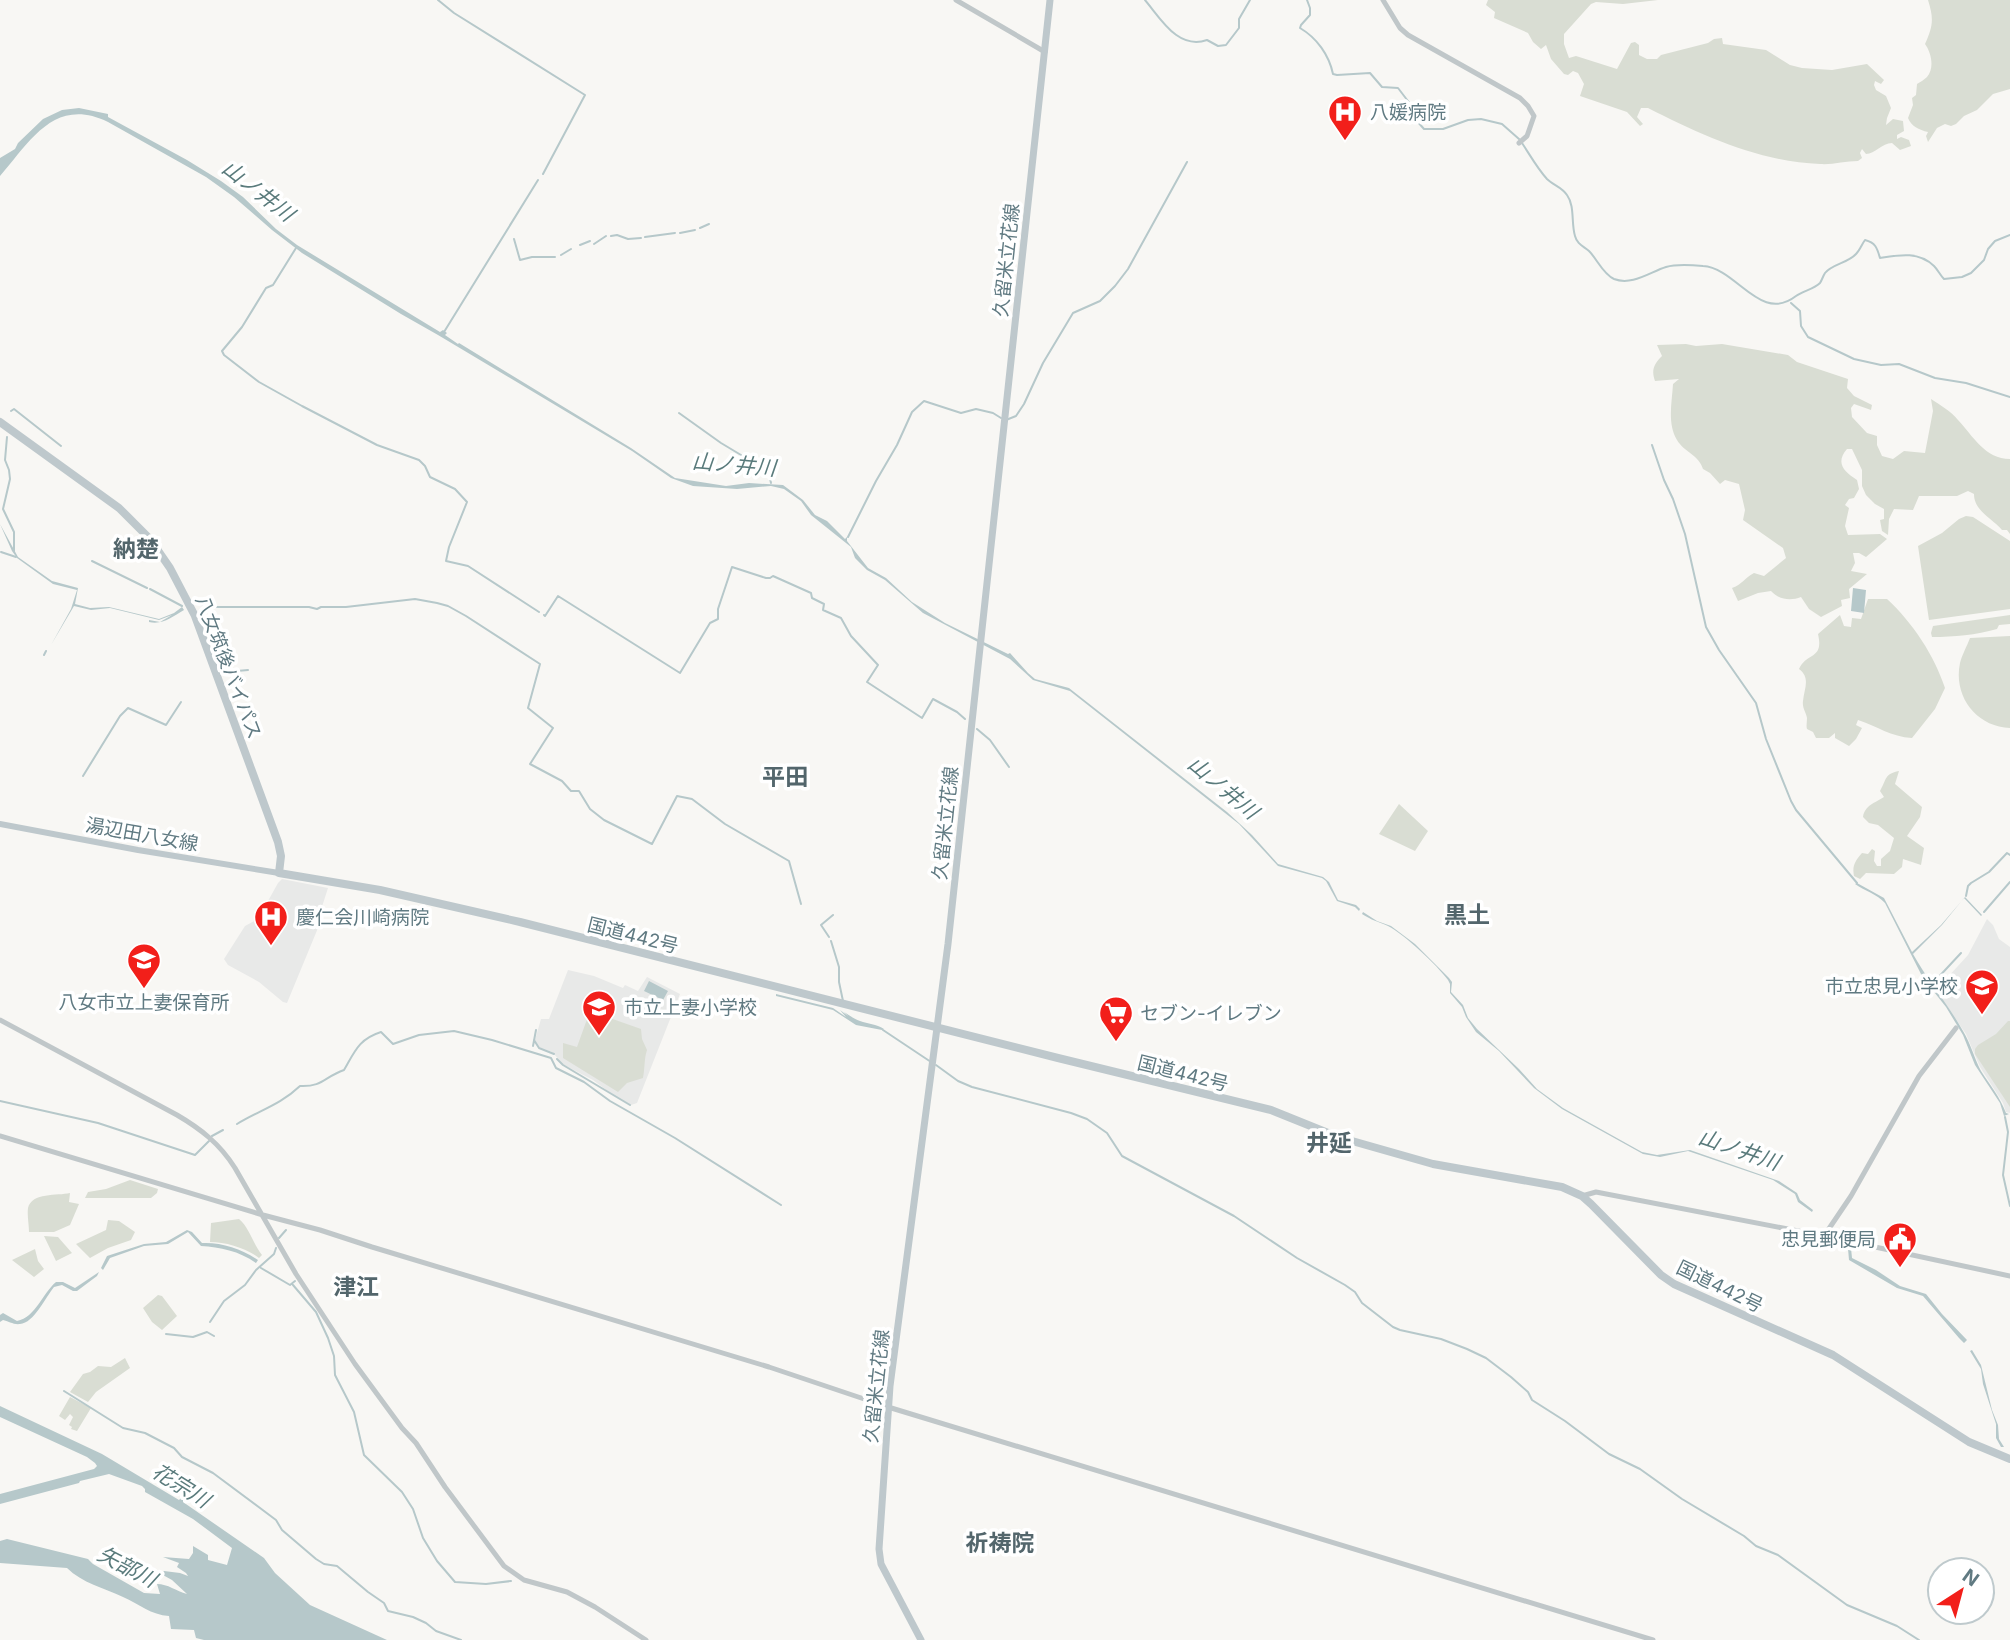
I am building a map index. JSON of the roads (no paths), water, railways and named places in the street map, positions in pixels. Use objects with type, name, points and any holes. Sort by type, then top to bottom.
[{"type":"highway","name":"八女筑後バイパス","points":[[0,422],[119,508],[150,539],[170,568],[195,616],[278,842],[281,856],[279,873]]},
{"type":"highway","name":"国道442号","points":[[279,873],[432,901],[1271,1110],[1347,1140],[1433,1164],[1562,1187],[1582,1196],[1661,1275],[1674,1284],[1821,1349],[1969,1442],[2010,1459]]},
{"type":"main road","name":"久留米立花線","points":[[921,1640],[881,1564],[881,1496],[888,1407],[938,1027],[1050,0]]},
{"type":"main road","name":"湯辺田八女線","points":[[0,824],[279,873]]},
{"type":"street","points":[[956,0],[1045,52]]},
{"type":"street","points":[[1383,0],[1400,28],[1408,35],[1520,98],[1528,106],[1534,116],[1527,136],[1519,143]]},
{"type":"street","points":[[0,1020],[211,1137],[225,1152],[296,1274],[355,1364],[416,1443],[504,1566],[524,1580],[568,1592],[646,1640]]},
{"type":"street","points":[[1824,1236],[1851,1196],[1919,1076],[1956,1028]]},
{"type":"street","points":[[0,1136],[320,1230],[769,1367],[888,1407],[1653,1640]]},
{"type":"street","points":[[1582,1196],[1596,1192],[1824,1236],[2010,1276]]},
{"type":"waterway","points":[[438,0],[454,13],[585,95],[543,174]]},
{"type":"waterway","points":[[1145,0],[1164,24],[1179,37],[1187,41],[1207,40],[1218,46],[1226,45],[1239,28],[1239,19],[1250,0]]},
{"type":"waterway","points":[[1307,0],[1310,15],[1300,28],[1321,48],[1329,60],[1333,74],[1370,73],[1382,87],[1398,88],[1411,105],[1410,113],[1424,129],[1443,129],[1468,120],[1481,119],[1502,124],[1519,139]]},
{"type":"waterway","points":[[1522,143],[1543,175],[1567,195],[1577,241],[1589,251],[1607,274],[1621,281],[1634,280],[1670,266],[1703,266],[1727,275],[1760,299],[1783,303],[1818,285],[1828,270],[1849,260],[1865,240],[1876,246],[1880,258],[1915,256],[1928,261],[1944,279],[1971,273],[1984,260],[1995,241],[2010,235]]},
{"type":"waterway","points":[[1006,420],[1016,416],[1024,404],[1043,363],[1073,313],[1100,301],[1128,269],[1187,162]]},
{"type":"waterway","points":[[444,332],[538,180]]},
{"type":"waterway","points":[[700,228],[709,224]]},
{"type":"waterway","points":[[680,233],[695,230]]},
{"type":"waterway","points":[[645,237],[675,233]]},
{"type":"waterway","points":[[594,244],[606,236]]},
{"type":"waterway","points":[[611,236],[641,238]]},
{"type":"waterway","points":[[514,239],[520,260],[555,257]]},
{"type":"waterway","points":[[580,245],[590,241]]},
{"type":"waterway","points":[[296,248],[273,285],[266,288],[242,327],[222,351],[224,355],[259,382],[302,406],[377,445],[419,460],[430,477],[455,489],[467,502],[446,561],[468,566],[539,612]]},
{"type":"waterway","points":[[561,255],[571,249]]},
{"type":"waterway","points":[[1791,303],[1800,311],[1801,326],[1808,337],[1854,359],[1881,365],[1899,364],[1935,378],[1966,383],[2010,397]]},
{"type":"waterway","points":[[848,537],[912,412],[924,401],[961,413],[976,409],[1001,418]]},
{"type":"waterway","points":[[11,411],[14,409],[61,446]]},
{"type":"waterway","name":"山ノ井川","points":[[679,413],[756,464],[769,474],[771,483]]},
{"type":"waterway","points":[[7,437],[5,460],[10,479],[3,509],[14,532],[14,551]]},
{"type":"waterway","points":[[1652,445],[1685,534],[1706,627],[1756,703],[1766,739],[1796,810],[1857,883]]},
{"type":"waterway","points":[[1,552],[16,557]]},
{"type":"waterway","points":[[92,561],[147,588]]},
{"type":"waterway","points":[[544,615],[558,596],[680,673],[710,623],[718,619],[718,609],[732,567],[766,578],[773,576],[811,593],[812,598],[824,604],[823,610],[841,618],[851,636],[878,665],[867,682],[922,718],[933,699],[965,719]]},
{"type":"waterway","points":[[150,589],[182,606]]},
{"type":"waterway","points":[[200,604],[215,607],[317,609],[415,599],[448,606],[540,664],[528,708],[553,728],[530,764],[562,781],[571,791],[579,791],[590,809],[604,820],[652,844],[677,796],[692,799],[725,824],[789,861],[801,904]]},
{"type":"waterway","points":[[44,655],[46,651]]},
{"type":"waterway","points":[[226,672],[248,670]]},
{"type":"waterway","points":[[83,776],[120,716],[128,708],[166,725],[181,702]]},
{"type":"waterway","points":[[977,729],[990,740],[1009,767]]},
{"type":"waterway","points":[[1966,896],[1971,883],[1989,872],[2007,853],[2010,855]]},
{"type":"waterway","points":[[1984,912],[2010,882]]},
{"type":"waterway","points":[[829,937],[821,925],[833,915]]},
{"type":"waterway","points":[[831,941],[839,967],[843,1001]]},
{"type":"waterway","points":[[1934,982],[1961,953]]},
{"type":"waterway","points":[[533,1046],[536,1030]]},
{"type":"waterway","points":[[883,1030],[931,1062]]},
{"type":"waterway","points":[[237,1124],[277,1103],[300,1086],[319,1083],[344,1070],[358,1046],[367,1038],[381,1032],[393,1044],[419,1035],[454,1031],[551,1058],[556,1068],[584,1082],[610,1101],[675,1138],[781,1205]]},
{"type":"waterway","points":[[534,1040],[539,1048],[554,1054]]},
{"type":"waterway","points":[[557,1059],[630,1105]]},
{"type":"waterway","points":[[936,1065],[958,1081],[972,1087],[1087,1119],[1107,1133],[1122,1156],[1234,1216],[1297,1258],[1345,1285],[1355,1292],[1362,1303],[1393,1327],[1441,1339],[1486,1358],[1528,1392],[1532,1400],[1609,1454],[1640,1469],[1756,1546],[1778,1555],[1847,1605],[1897,1626],[1919,1640]]},
{"type":"waterway","points":[[0,1101],[98,1123],[195,1155],[209,1141]]},
{"type":"waterway","points":[[2005,1117],[2008,1132],[2003,1175],[2010,1206]]},
{"type":"waterway","points":[[212,1136],[223,1130]]},
{"type":"waterway","points":[[279,1238],[286,1230]]},
{"type":"waterway","points":[[210,1322],[224,1301],[245,1285],[256,1270],[274,1254],[276,1248]]},
{"type":"waterway","points":[[261,1268],[290,1285],[295,1281]]},
{"type":"waterway","points":[[293,1285],[316,1312],[328,1338],[334,1356],[335,1375],[354,1412],[364,1455],[402,1492],[413,1509],[423,1538],[437,1561],[455,1582],[486,1584],[511,1581]]},
{"type":"waterway","points":[[166,1334],[193,1337],[207,1332],[214,1336]]},
{"type":"waterway","points":[[64,1391],[123,1428],[145,1433],[213,1473],[276,1520],[282,1530],[316,1559],[324,1564],[337,1566],[384,1603],[388,1611],[413,1617],[436,1631],[461,1640]]},
{"type":"place","name":"八媛病院","points":[[1345,142]]},
{"type":"place","name":"慶仁会川崎病院","points":[[271,947]]},
{"type":"place","name":"八女市立上妻保育所","points":[[144,990]]},
{"type":"place","name":"市立忠見小学校","points":[[1982,1016]]},
{"type":"place","name":"市立上妻小学校","points":[[599,1037]]},
{"type":"place","name":"セブン-イレブン","points":[[1116,1043]]},
{"type":"place","name":"忠見郵便局","points":[[1900,1269]]},
{"type":"district","name":"納楚","points":[[136,549]]},
{"type":"district","name":"平田","points":[[785,777]]},
{"type":"district","name":"黒土","points":[[1467,915]]},
{"type":"district","name":"井延","points":[[1329,1143]]},
{"type":"district","name":"津江","points":[[356,1287]]},
{"type":"district","name":"祈祷院","points":[[1000,1543]]},
{"type":"water label","name":"花宗川","points":[[181,1486]]},
{"type":"water label","name":"矢部川","points":[[127,1567]]}]
